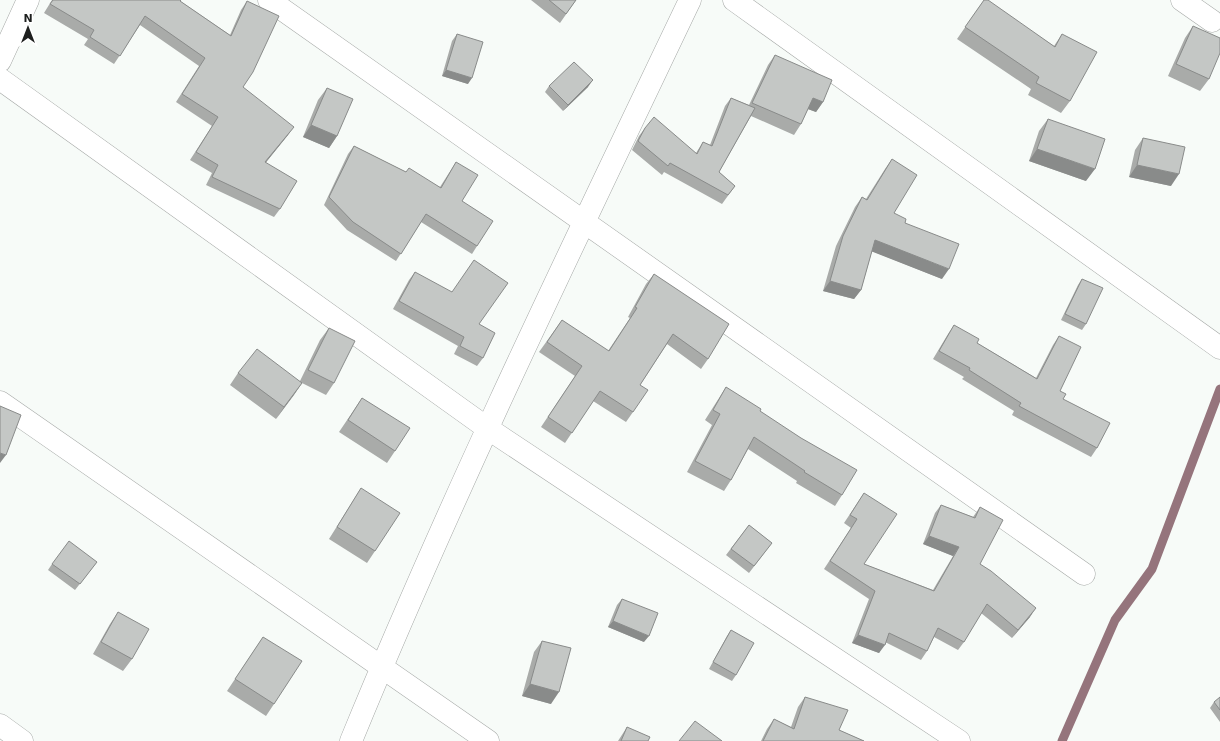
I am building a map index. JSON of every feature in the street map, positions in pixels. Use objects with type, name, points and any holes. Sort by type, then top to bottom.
[{"type":"street","points":[[0,61],[28,0]]},
{"type":"street","points":[[269,0],[1084,574]]},
{"type":"street","points":[[351,741],[487,428],[690,0]]},
{"type":"street","points":[[734,0],[1220,348]]},
{"type":"street","points":[[1182,0],[1212,21]]},
{"type":"street","points":[[0,79],[487,428],[959,741]]},
{"type":"street","points":[[0,402],[488,741]]},
{"type":"street","points":[[0,725],[22,741]]},
{"type":"building","points":[[53,0],[181,0],[180,1],[231,36],[247,1],[279,16],[253,72],[243,87],[294,127],[265,162],[297,181],[280,209],[212,177],[218,165],[196,152],[218,117],[182,94],[205,58],[145,16],[120,56],[90,37],[94,30],[50,4]]},
{"type":"building","points":[[549,0],[576,0],[566,14]]},
{"type":"building","points":[[984,0],[988,0],[1055,47],[1062,34],[1097,52],[1070,101],[1036,83],[1039,77],[965,27]]},
{"type":"building","points":[[1193,26],[1220,38],[1220,53],[1209,79],[1176,64]]},
{"type":"building","points":[[457,34],[483,42],[472,78],[446,70]]},
{"type":"building","points":[[775,55],[832,80],[823,102],[813,98],[801,124],[752,103]]},
{"type":"building","points":[[574,62],[593,80],[568,105],[549,86]]},
{"type":"building","points":[[327,88],[353,99],[337,136],[311,125]]},
{"type":"building","points":[[731,98],[755,108],[719,172],[735,186],[728,195],[670,163],[668,166],[638,141],[645,128],[654,117],[697,154],[703,142],[712,146]]},
{"type":"building","points":[[1048,119],[1105,139],[1095,169],[1037,149]]},
{"type":"building","points":[[1143,138],[1185,147],[1179,174],[1137,165]]},
{"type":"building","points":[[354,146],[406,172],[409,168],[441,188],[456,162],[478,175],[462,201],[493,221],[477,246],[426,214],[401,254],[353,222],[329,197]]},
{"type":"building","points":[[892,159],[917,175],[894,213],[906,219],[905,223],[959,244],[949,269],[875,240],[861,290],[830,281],[843,236],[862,197],[867,200]]},
{"type":"building","points":[[474,260],[508,283],[479,324],[495,333],[483,358],[460,346],[464,337],[399,301],[415,272],[452,292]]},
{"type":"building","points":[[654,274],[729,324],[708,359],[673,334],[640,385],[648,390],[633,412],[600,391],[572,433],[548,417],[582,366],[547,342],[562,320],[609,351],[637,308],[635,307]]},
{"type":"building","points":[[1082,279],[1103,288],[1086,324],[1065,314]]},
{"type":"building","points":[[954,325],[979,339],[977,343],[1037,379],[1059,336],[1081,347],[1060,391],[1066,394],[1063,399],[1110,423],[1097,448],[1019,406],[1021,403],[969,370],[970,368],[939,351]]},
{"type":"building","points":[[329,328],[355,341],[334,383],[308,370]]},
{"type":"building","points":[[257,349],[302,383],[284,407],[238,373]]},
{"type":"building","points":[[726,387],[761,409],[760,411],[801,438],[857,470],[842,495],[804,472],[805,471],[754,437],[731,480],[695,461],[720,414],[713,410]]},
{"type":"building","points":[[362,398],[410,428],[395,451],[348,420]]},
{"type":"building","points":[[0,406],[21,415],[6,455],[0,453]]},
{"type":"building","points":[[361,488],[400,513],[375,551],[337,527]]},
{"type":"building","points":[[864,493],[897,514],[864,564],[934,591],[959,547],[929,536],[941,505],[975,518],[980,507],[1003,520],[980,564],[991,571],[1036,608],[1018,630],[987,604],[964,642],[938,628],[927,651],[889,633],[885,645],[858,635],[875,591],[830,561],[857,519],[850,515]]},
{"type":"building","points":[[749,525],[772,543],[754,566],[731,549]]},
{"type":"building","points":[[69,541],[97,562],[80,584],[52,564]]},
{"type":"building","points":[[622,599],[658,613],[649,636],[613,621]]},
{"type":"building","points":[[118,612],[149,629],[132,659],[101,642]]},
{"type":"building","points":[[731,630],[754,643],[736,675],[713,662]]},
{"type":"building","points":[[263,637],[302,661],[274,704],[235,679]]},
{"type":"building","points":[[542,641],[571,648],[559,692],[530,684]]},
{"type":"building","points":[[805,697],[848,710],[839,730],[864,741],[763,741],[774,719],[794,729]]},
{"type":"building","points":[[1220,697],[1220,710],[1214,702]]},
{"type":"building","points":[[695,721],[722,741],[679,741]]},
{"type":"building","points":[[627,727],[650,737],[648,741],[621,741]]},
{"type":"waterway","points":[[1062,741],[1115,620],[1152,569],[1220,389]]}]
